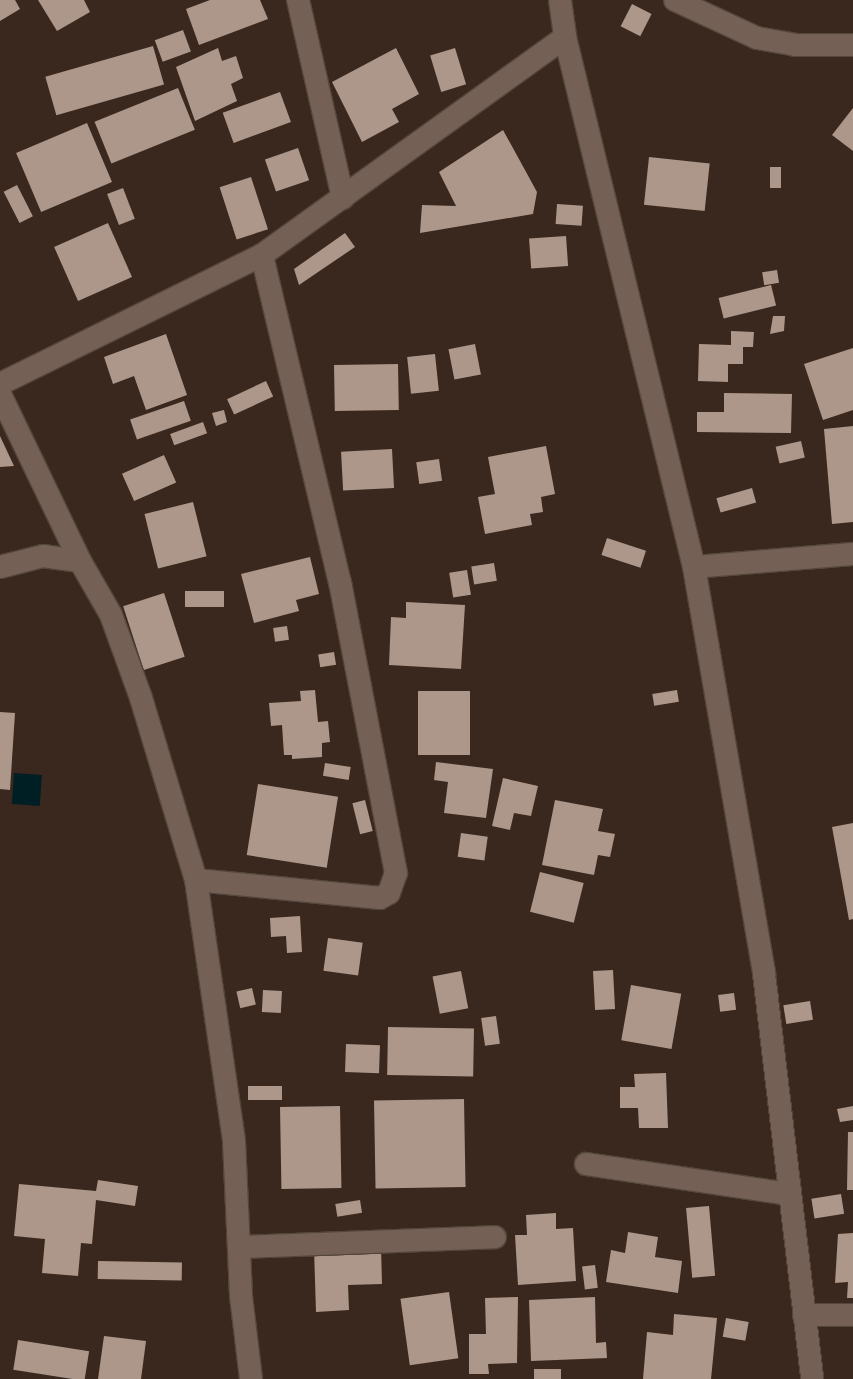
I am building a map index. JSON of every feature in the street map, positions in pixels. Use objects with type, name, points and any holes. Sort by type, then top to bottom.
[{"type":"street","points":[[298,0],[343,198]]},
{"type":"street","points":[[560,0],[565,38],[694,567],[764,974],[812,1379]]},
{"type":"street","points":[[676,0],[758,38],[795,45],[853,45]]},
{"type":"street","points":[[0,384],[262,255],[565,38]]},
{"type":"street","points":[[196,880],[380,898],[390,893],[396,873],[340,583],[262,255]]},
{"type":"street","points":[[0,394],[80,560],[111,615],[141,698],[196,880],[225,1061],[240,1247],[241,1296],[251,1379]]},
{"type":"street","points":[[694,567],[853,554]]},
{"type":"street","points":[[0,567],[43,556],[80,560]]},
{"type":"street","points":[[586,1164],[789,1194]]},
{"type":"street","points":[[240,1247],[495,1237]]},
{"type":"street","points":[[804,1315],[853,1315]]},
{"type":"water","points":[[14,773],[42,775],[40,806],[12,804]]},
{"type":"building","points":[[0,0],[15,0],[20,9],[0,21]]},
{"type":"building","points":[[38,0],[84,0],[90,12],[57,31]]},
{"type":"building","points":[[210,0],[260,0],[268,19],[199,45],[186,9]]},
{"type":"building","points":[[632,4],[652,14],[640,36],[621,26]]},
{"type":"building","points":[[183,30],[191,52],[163,62],[155,40]]},
{"type":"building","points":[[153,46],[164,84],[56,115],[45,77]]},
{"type":"building","points":[[218,48],[222,61],[236,56],[243,78],[231,84],[237,101],[195,121],[176,67]]},
{"type":"building","points":[[396,48],[419,94],[392,109],[399,122],[362,142],[332,82]]},
{"type":"building","points":[[455,48],[466,84],[441,92],[430,56]]},
{"type":"building","points":[[178,88],[195,130],[111,163],[95,122]]},
{"type":"building","points":[[280,92],[291,122],[234,143],[223,113]]},
{"type":"building","points":[[853,108],[853,151],[832,135]]},
{"type":"building","points":[[87,123],[112,182],[41,212],[16,153]]},
{"type":"building","points":[[503,130],[537,192],[533,214],[420,233],[422,205],[456,206],[439,172]]},
{"type":"building","points":[[298,148],[309,180],[276,192],[265,159]]},
{"type":"building","points":[[649,157],[710,163],[705,211],[644,205]]},
{"type":"building","points":[[770,167],[781,167],[781,188],[770,188]]},
{"type":"building","points":[[251,177],[268,229],[237,240],[220,187]]},
{"type":"building","points":[[17,185],[33,216],[20,223],[4,192]]},
{"type":"building","points":[[123,188],[135,219],[119,225],[107,194]]},
{"type":"building","points":[[557,204],[583,206],[582,226],[556,224]]},
{"type":"building","points":[[108,223],[132,277],[78,301],[54,247]]},
{"type":"building","points":[[345,233],[355,247],[299,285],[294,269]]},
{"type":"building","points":[[566,236],[568,266],[531,269],[529,239]]},
{"type":"building","points":[[777,270],[779,283],[764,285],[762,272]]},
{"type":"building","points":[[771,285],[776,305],[724,318],[719,298]]},
{"type":"building","points":[[773,316],[785,316],[784,331],[770,334]]},
{"type":"building","points":[[731,331],[754,332],[753,347],[743,347],[743,364],[728,364],[728,382],[698,381],[699,344],[731,345]]},
{"type":"building","points":[[166,334],[187,395],[146,410],[134,376],[113,384],[104,357]]},
{"type":"building","points":[[475,344],[481,374],[454,380],[448,349]]},
{"type":"building","points":[[853,348],[853,410],[823,420],[804,364]]},
{"type":"building","points":[[435,354],[439,391],[411,394],[407,357]]},
{"type":"building","points":[[398,364],[399,410],[335,411],[334,365]]},
{"type":"building","points":[[266,381],[273,396],[234,415],[227,399]]},
{"type":"building","points":[[724,393],[792,394],[791,433],[697,432],[697,412],[724,412]]},
{"type":"building","points":[[184,401],[191,421],[137,439],[130,420]]},
{"type":"building","points":[[224,410],[227,422],[216,426],[212,413]]},
{"type":"building","points":[[203,422],[207,433],[174,445],[170,434]]},
{"type":"building","points":[[853,426],[853,522],[832,524],[824,429]]},
{"type":"building","points":[[0,436],[14,466],[0,467]]},
{"type":"building","points":[[801,441],[805,458],[779,463],[776,447]]},
{"type":"building","points":[[546,446],[555,494],[541,497],[543,512],[530,514],[532,525],[485,534],[478,497],[495,494],[488,457]]},
{"type":"building","points":[[392,449],[394,488],[343,491],[341,452]]},
{"type":"building","points":[[164,455],[176,482],[134,501],[122,474]]},
{"type":"building","points":[[439,459],[442,481],[419,484],[416,462]]},
{"type":"building","points":[[752,488],[756,502],[721,513],[716,498]]},
{"type":"building","points":[[193,502],[207,556],[158,568],[144,514]]},
{"type":"building","points":[[607,538],[646,551],[640,568],[601,555]]},
{"type":"building","points":[[310,557],[319,594],[296,600],[299,611],[254,623],[241,574]]},
{"type":"building","points":[[494,563],[497,581],[474,584],[471,567]]},
{"type":"building","points":[[467,570],[471,595],[453,598],[449,573]]},
{"type":"building","points":[[185,591],[224,591],[224,607],[185,607]]},
{"type":"building","points":[[164,593],[185,657],[144,670],[123,606]]},
{"type":"building","points":[[406,602],[465,605],[461,669],[389,665],[391,617],[406,618]]},
{"type":"building","points":[[287,626],[289,640],[275,642],[273,628]]},
{"type":"building","points":[[334,652],[336,665],[320,667],[318,655]]},
{"type":"building","points":[[315,690],[318,722],[328,721],[330,742],[322,743],[322,757],[292,759],[292,755],[284,755],[282,725],[271,726],[269,703],[301,701],[300,691]]},
{"type":"building","points":[[677,690],[679,702],[654,706],[652,694]]},
{"type":"building","points":[[418,691],[470,691],[470,755],[418,755]]},
{"type":"building","points":[[0,712],[15,713],[10,790],[0,789]]},
{"type":"building","points":[[436,762],[493,769],[486,818],[444,813],[448,782],[434,780]]},
{"type":"building","points":[[325,763],[351,767],[349,780],[323,776]]},
{"type":"building","points":[[503,778],[538,786],[531,816],[514,813],[510,830],[492,826]]},
{"type":"building","points":[[258,784],[338,797],[327,868],[247,855]]},
{"type":"building","points":[[365,800],[373,831],[360,834],[352,803]]},
{"type":"building","points":[[555,800],[603,809],[598,831],[615,834],[610,857],[598,855],[594,875],[542,865]]},
{"type":"building","points":[[853,823],[853,919],[849,920],[832,827]]},
{"type":"building","points":[[461,833],[488,837],[484,861],[458,857]]},
{"type":"building","points":[[540,872],[584,883],[574,923],[530,912]]},
{"type":"building","points":[[300,916],[302,952],[287,953],[286,936],[271,937],[270,918]]},
{"type":"building","points":[[328,938],[363,943],[358,976],[323,971]]},
{"type":"building","points":[[613,970],[615,1009],[595,1010],[593,971]]},
{"type":"building","points":[[461,971],[468,1008],[440,1014],[433,977]]},
{"type":"building","points":[[631,985],[681,994],[672,1049],[621,1040]]},
{"type":"building","points":[[252,988],[256,1005],[240,1008],[236,992]]},
{"type":"building","points":[[263,990],[282,991],[281,1013],[262,1012]]},
{"type":"building","points":[[734,993],[736,1010],[720,1012],[718,995]]},
{"type":"building","points":[[810,1001],[813,1020],[786,1024],[783,1005]]},
{"type":"building","points":[[496,1016],[500,1044],[485,1046],[481,1018]]},
{"type":"building","points":[[388,1027],[474,1029],[473,1076],[387,1075]]},
{"type":"building","points":[[346,1044],[380,1045],[379,1073],[345,1072]]},
{"type":"building","points":[[666,1073],[668,1128],[639,1128],[638,1108],[620,1108],[620,1087],[635,1087],[634,1074]]},
{"type":"building","points":[[248,1086],[282,1086],[282,1100],[248,1100]]},
{"type":"building","points":[[464,1099],[466,1187],[376,1189],[374,1101]]},
{"type":"building","points":[[340,1106],[341,1188],[281,1189],[280,1107]]},
{"type":"building","points":[[853,1106],[853,1120],[840,1122],[837,1109]]},
{"type":"building","points":[[848,1132],[853,1132],[853,1190],[847,1190]]},
{"type":"building","points":[[98,1180],[138,1186],[135,1206],[96,1200],[92,1244],[81,1243],[78,1276],[42,1273],[45,1239],[14,1236],[19,1184],[96,1191]]},
{"type":"building","points":[[841,1194],[844,1214],[814,1218],[811,1199]]},
{"type":"building","points":[[360,1200],[362,1213],[337,1217],[335,1204]]},
{"type":"building","points":[[709,1206],[715,1276],[692,1278],[686,1208]]},
{"type":"building","points":[[556,1213],[556,1229],[573,1228],[576,1281],[518,1285],[515,1235],[527,1235],[526,1215]]},
{"type":"building","points":[[628,1232],[658,1237],[655,1257],[682,1261],[678,1293],[606,1282],[611,1250],[625,1253]]},
{"type":"building","points":[[853,1233],[853,1298],[847,1298],[848,1282],[835,1283],[838,1234]]},
{"type":"building","points":[[381,1247],[382,1284],[348,1285],[349,1310],[316,1312],[314,1249]]},
{"type":"building","points":[[98,1261],[182,1262],[182,1280],[98,1279]]},
{"type":"building","points":[[595,1265],[598,1288],[585,1289],[582,1267]]},
{"type":"building","points":[[449,1292],[458,1358],[410,1365],[400,1299]]},
{"type":"building","points":[[518,1297],[517,1363],[488,1364],[489,1374],[469,1374],[469,1334],[486,1334],[485,1298]]},
{"type":"building","points":[[595,1297],[596,1343],[606,1342],[607,1358],[531,1361],[529,1300]]},
{"type":"building","points":[[674,1314],[717,1318],[711,1379],[643,1379],[647,1332],[673,1335]]},
{"type":"building","points":[[726,1318],[749,1322],[745,1341],[723,1337]]},
{"type":"building","points":[[104,1336],[146,1341],[141,1379],[98,1379]]},
{"type":"building","points":[[18,1340],[89,1351],[85,1379],[72,1379],[13,1370]]},
{"type":"building","points":[[534,1369],[561,1369],[561,1379],[534,1379]]}]
